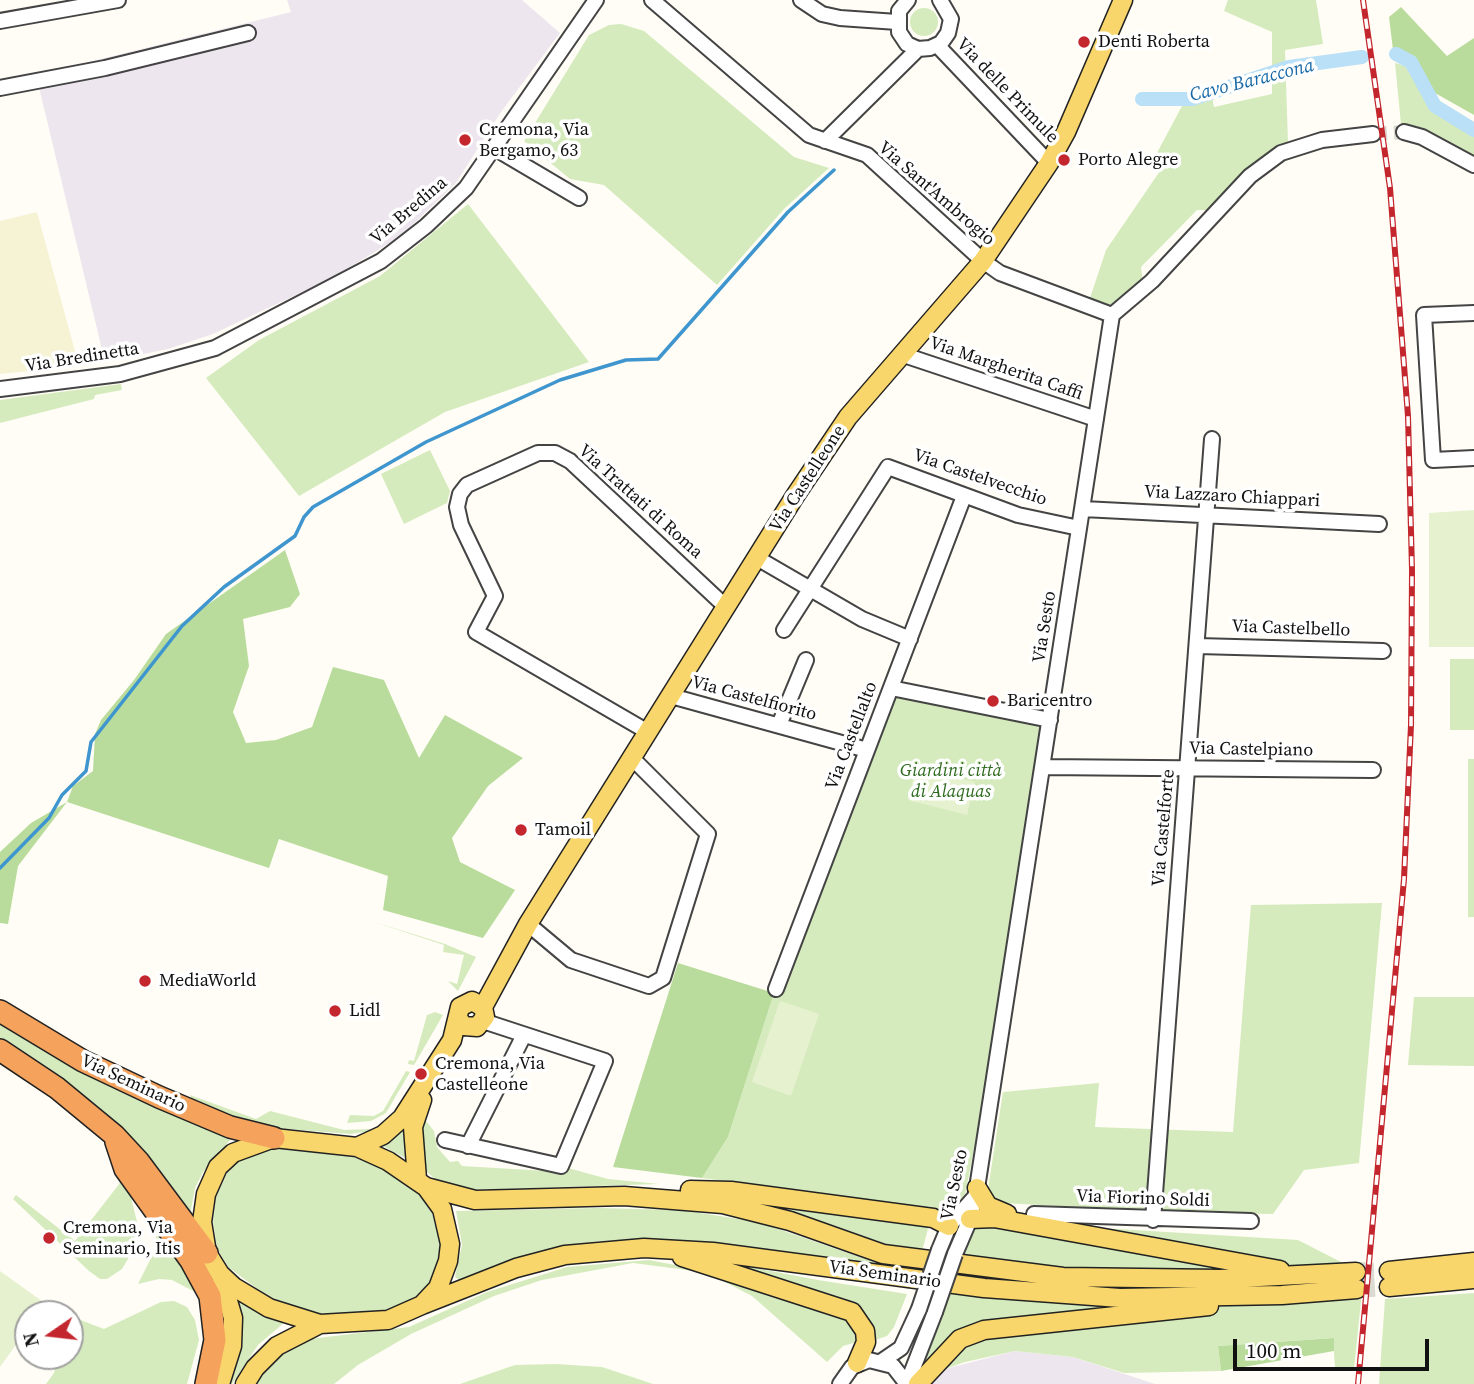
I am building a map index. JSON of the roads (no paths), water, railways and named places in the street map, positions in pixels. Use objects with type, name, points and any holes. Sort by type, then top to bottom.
[{"type":"highway","name":"Via Seminario","points":[[0,1011],[83,1062],[230,1127],[274,1138]]},
{"type":"highway","name":"Via Seminario","points":[[0,1050],[57,1088],[114,1135],[139,1162],[207,1253]]},
{"type":"highway","points":[[114,1135],[125,1169],[191,1261],[210,1296],[215,1340],[206,1384]]},
{"type":"main road","name":"Via Castelleone","points":[[422,1183],[412,1127],[422,1100],[528,924],[848,417],[983,261],[1049,163],[1066,132],[1124,0]]},
{"type":"main road","name":"Via Castelleone","points":[[357,1147],[383,1135],[402,1118],[452,1041],[474,1015]]},
{"type":"main road","name":"Via Seminario","points":[[274,1138],[357,1147],[422,1183],[475,1200],[624,1196],[723,1204],[790,1221],[883,1254],[1024,1273],[1138,1279],[1311,1276],[1357,1281],[1282,1295],[1120,1298],[984,1289],[713,1252],[644,1248],[565,1255],[516,1268],[388,1320],[320,1324],[269,1308],[234,1287],[220,1273],[207,1253],[203,1212],[206,1194],[218,1167],[233,1153],[274,1138]]},
{"type":"main road","points":[[422,1183],[442,1209],[450,1244],[448,1262],[438,1288],[422,1305]]},
{"type":"main road","points":[[624,1196],[678,1190],[731,1191],[933,1218],[949,1226]]},
{"type":"main road","points":[[976,1193],[995,1211],[1311,1276]]},
{"type":"main road","points":[[970,1219],[1038,1221]]},
{"type":"main road","points":[[644,1248],[852,1312],[865,1331],[866,1342],[857,1363]]},
{"type":"main road","points":[[1474,1262],[1389,1279],[1474,1279]]},
{"type":"main road","points":[[220,1273],[233,1318],[232,1346],[220,1384]]},
{"type":"main road","points":[[918,1384],[960,1339],[984,1330],[1190,1309],[1282,1295]]},
{"type":"main road","points":[[244,1384],[254,1368],[277,1346],[320,1324]]},
{"type":"street","points":[[0,21],[118,0]]},
{"type":"street","name":"Via Bredina","points":[[170,362],[215,348],[381,261],[426,226],[466,188],[496,149],[596,0]]},
{"type":"street","points":[[801,0],[822,14],[897,22]]},
{"type":"street","points":[[908,0],[899,10],[897,22],[900,34],[907,44],[918,49]]},
{"type":"street","points":[[825,141],[918,49],[937,45],[948,33],[951,22],[948,10],[940,0]]},
{"type":"street","name":"Via Sant'Ambrogio","points":[[654,1],[809,135],[867,155],[983,261],[1000,273],[1112,316]]},
{"type":"street","points":[[1,85],[105,68],[248,33]]},
{"type":"street","name":"Via delle Primule","points":[[937,45],[1049,163]]},
{"type":"street","points":[[1404,132],[1422,137],[1474,165]]},
{"type":"street","points":[[1112,316],[1152,281],[1251,176],[1281,153],[1322,140],[1373,134]]},
{"type":"street","points":[[496,149],[579,198]]},
{"type":"street","points":[[1474,313],[1424,315],[1433,460],[1474,458]]},
{"type":"street","name":"Via Sesto","points":[[907,1384],[970,1219],[976,1193],[1112,316]]},
{"type":"street","name":"Via Margherita Caffi","points":[[904,355],[1096,419]]},
{"type":"street","name":"Via Bredinetta","points":[[0,389],[120,374],[170,362]]},
{"type":"street","name":"Via Castelforte","points":[[1153,1220],[1212,439]]},
{"type":"street","name":"Via Trattati di Roma","points":[[648,732],[475,632],[495,596],[461,525],[457,507],[460,494],[467,485],[538,453],[555,453],[570,461],[726,607]]},
{"type":"street","name":"Via Castelvecchio","points":[[810,589],[888,467],[1018,515],[1079,528]]},
{"type":"street","name":"Via Castellalto","points":[[776,989],[964,496]]},
{"type":"street","name":"Via Lazzaro Chiappari","points":[[1083,509],[1379,524]]},
{"type":"street","points":[[757,558],[862,620],[910,639]]},
{"type":"street","points":[[784,630],[810,589]]},
{"type":"street","name":"Via Castelbello","points":[[1198,646],[1383,651]]},
{"type":"street","points":[[779,725],[806,660]]},
{"type":"street","points":[[891,688],[1050,720]]},
{"type":"street","name":"Via Castelfiorito","points":[[671,696],[867,750]]},
{"type":"street","points":[[528,924],[571,960],[649,986],[656,985],[663,978],[708,834],[632,758]]},
{"type":"street","name":"Via Castelpiano","points":[[1043,767],[1373,770]]},
{"type":"street","points":[[445,1140],[561,1166],[605,1061],[524,1035],[474,1015]]},
{"type":"street","points":[[468,1146],[524,1035]]},
{"type":"street","points":[[840,1384],[847,1371],[857,1363],[882,1361],[901,1348],[919,1309],[949,1226],[976,1193]]},
{"type":"street","points":[[949,1226],[970,1219]]},
{"type":"street","name":"Via Fiorino Soldi","points":[[1038,1221],[1251,1221]]},
{"type":"street","points":[[949,1226],[954,1229],[955,1254]]},
{"type":"street","name":"Via Sesto","points":[[882,1361],[901,1374],[907,1384]]},
{"type":"waterway","name":"Cavo Baraccona","points":[[1396,54],[1411,62],[1435,106],[1474,130]]},
{"type":"waterway","name":"Cavo Baraccona","points":[[1142,99],[1192,99],[1289,67],[1362,57]]},
{"type":"waterway","points":[[0,868],[49,818],[62,795],[86,771],[91,742],[182,626],[224,587],[295,536],[304,517],[313,507],[426,442],[560,380],[626,360],[658,359],[788,212],[834,170]]},
{"type":"tunnel","points":[[1373,134],[1404,132]]},
{"type":"tunnel","points":[[1356,1272],[1389,1271]]},
{"type":"tunnel","points":[[1357,1289],[1389,1287]]},
{"type":"railway","points":[[1358,1384],[1404,879],[1411,725],[1412,570],[1408,416],[1390,188],[1363,0]]},
{"type":"place","name":"Denti Roberta","points":[[1084,42]]},
{"type":"place","name":"Cremona, Via Bergamo, 63","points":[[465,140]]},
{"type":"place","name":"Porto Alegre","points":[[1064,160]]},
{"type":"place","name":"Baricentro","points":[[993,701]]},
{"type":"place","name":"Tamoil","points":[[521,830]]},
{"type":"place","name":"MediaWorld","points":[[145,981]]},
{"type":"place","name":"Lidl","points":[[335,1011]]},
{"type":"place","name":"Cremona, Via Castelleone","points":[[421,1074]]},
{"type":"place","name":"Cremona, Via Seminario, Itis","points":[[49,1238]]},
{"type":"park label","name":"Giardini città di Alaquas","points":[[951,781]]}]
